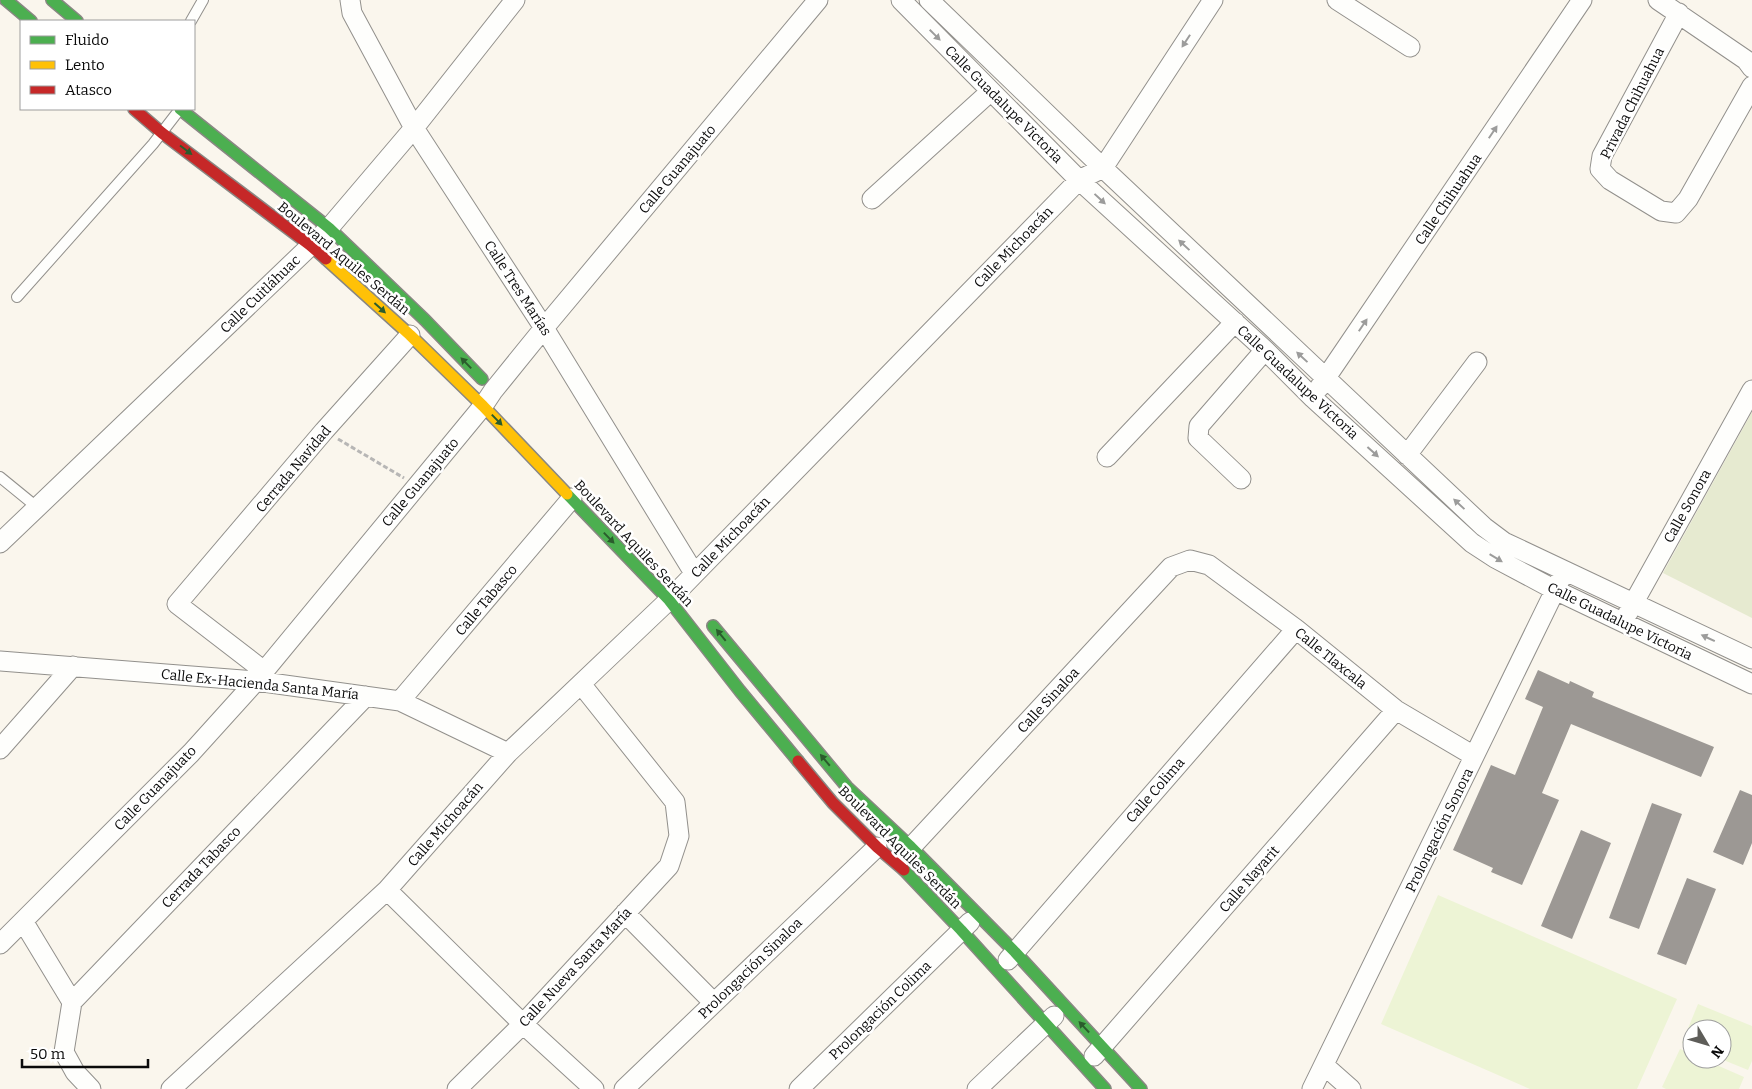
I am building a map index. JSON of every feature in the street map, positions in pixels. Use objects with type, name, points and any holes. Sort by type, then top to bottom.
[{"type":"street","points":[[52,0],[77,20]]},
{"type":"street","name":"Calle Tres Marías","points":[[350,0],[352,12],[414,128],[544,328],[694,573]]},
{"type":"street","name":"Calle Cuitláhuac","points":[[0,543],[329,228],[414,128],[515,0]]},
{"type":"street","name":"Calle Guanajuato","points":[[0,944],[191,753],[260,676],[492,398],[544,328],[818,0]]},
{"type":"street","name":"Calle Guadalupe Victoria","points":[[901,0],[1079,180],[1265,350],[1312,398],[1472,543],[1495,558],[1555,590],[1752,684]]},
{"type":"street","name":"Calle Guadalupe Victoria","points":[[929,0],[1103,168],[1484,527],[1504,542],[1752,659]]},
{"type":"street","points":[[1103,168],[1213,0]]},
{"type":"street","points":[[1337,0],[1410,47]]},
{"type":"street","name":"Calle Chihuahua","points":[[1312,398],[1582,0]]},
{"type":"street","points":[[1658,0],[1746,60],[1752,68]]},
{"type":"street","points":[[5,3],[30,20]]},
{"type":"street","name":"Privada Chihuahua","points":[[1679,13],[1602,156],[1600,169],[1610,180],[1661,211],[1676,213],[1688,199],[1752,86]]},
{"type":"street","points":[[872,199],[991,91]]},
{"type":"street","name":"Boulevard Aquiles Serdán","points":[[135,110],[310,245],[410,335],[492,398]]},
{"type":"street","name":"Boulevard Aquiles Serdán","points":[[181,110],[329,228],[425,320],[492,398],[572,498],[678,591],[740,690],[833,803],[876,847],[897,863],[961,930],[1105,1089]]},
{"type":"street","name":"Calle Michoacán","points":[[171,1089],[387,890],[508,753],[678,591],[1079,180],[1103,168]]},
{"type":"street","points":[[1108,457],[1235,322]]},
{"type":"street","name":"Cerrada Navidad","points":[[260,676],[177,604],[324,431],[410,335]]},
{"type":"street","points":[[1241,479],[1198,438],[1199,426],[1265,350]]},
{"type":"street","points":[[1407,455],[1477,362]]},
{"type":"street","name":"Calle Sonora","points":[[1622,623],[1752,390]]},
{"type":"street","name":"Calle Tabasco","points":[[400,702],[572,498]]},
{"type":"street","name":"Calle Tlaxcala","points":[[1190,560],[1209,565],[1296,629],[1396,710],[1474,756]]},
{"type":"street","name":"Calle Sinaloa","points":[[897,863],[1171,567],[1190,560]]},
{"type":"street","name":"Prolongación Sonora","points":[[1312,1089],[1325,1066],[1564,570]]},
{"type":"street","name":"Boulevard Aquiles Serdán","points":[[705,616],[847,787],[912,847],[1015,952],[1141,1089]]},
{"type":"street","name":"Calle Colima","points":[[998,970],[1296,629]]},
{"type":"street","name":"Calle Ex-Hacienda Santa María","points":[[0,662],[260,676],[400,702],[508,753]]},
{"type":"street","points":[[0,749],[73,666]]},
{"type":"street","name":"Calle Nueva Santa María","points":[[457,1089],[523,1024],[669,866],[679,836],[675,802],[581,684]]},
{"type":"street","name":"Cerrada Tabasco","points":[[72,1002],[366,696]]},
{"type":"street","name":"Calle Nayarit","points":[[1084,1065],[1103,1047],[1396,710]]},
{"type":"street","name":"Prolongación Sinaloa","points":[[624,1089],[876,847]]},
{"type":"street","points":[[387,890],[523,1024],[594,1089]]},
{"type":"street","points":[[625,913],[714,1003]]},
{"type":"street","name":"Prolongación Colima","points":[[799,1089],[978,915]]},
{"type":"street","points":[[23,921],[72,1002],[64,1052],[75,1072],[91,1089]]},
{"type":"street","points":[[976,1089],[1065,1006]]},
{"type":"street","points":[[1325,1066],[1351,1089]]},
{"type":"lane","points":[[191,20],[199,2]]},
{"type":"lane","points":[[17,298],[179,110]]},
{"type":"lane","points":[[0,477],[38,508]]},
{"type":"path","points":[[324,431],[417,486]]},
{"type":"green space","points":[[1752,412],[1752,618],[1663,573]]},
{"type":"green space","points":[[1438,895],[1677,999],[1637,1089],[1530,1089],[1381,1024]]},
{"type":"green space","points":[[1698,1004],[1752,1026],[1752,1061],[1748,1070],[1732,1063],[1732,1019],[1692,1019]]},
{"type":"green space","points":[[1680,1049],[1682,1050],[1682,1069],[1726,1069],[1744,1077],[1739,1089],[1666,1089],[1662,1087]]},
{"type":"building","points":[[1538,670],[1569,684],[1570,681],[1594,692],[1592,697],[1714,747],[1701,777],[1571,724],[1542,793],[1559,800],[1522,885],[1491,872],[1493,868],[1453,850],[1491,765],[1515,775],[1543,707],[1525,699]]},
{"type":"building","points":[[1740,790],[1752,795],[1752,843],[1743,865],[1713,852]]},
{"type":"building","points":[[1652,803],[1682,814],[1639,929],[1609,918]]},
{"type":"building","points":[[1581,830],[1611,843],[1572,939],[1541,926]]},
{"type":"building","points":[[1687,878],[1716,889],[1686,965],[1657,954]]},
{"type":"traffic: fast","points":[[6,0],[30,20]]},
{"type":"traffic: fast","points":[[52,0],[76,20]]},
{"type":"traffic: fast","points":[[181,110],[329,228],[425,320],[482,379]]},
{"type":"traffic: fast","points":[[567,494],[669,600],[798,761]]},
{"type":"traffic: fast","points":[[713,626],[847,787],[911,847],[1015,952],[1141,1089]]},
{"type":"traffic: fast","points":[[904,870],[1105,1089]]},
{"type":"traffic: slow","points":[[326,259],[410,335],[483,406],[567,494]]},
{"type":"traffic: jam","points":[[135,110],[162,133],[326,259]]},
{"type":"traffic: jam","points":[[798,761],[833,803],[877,847],[904,870]]}]
